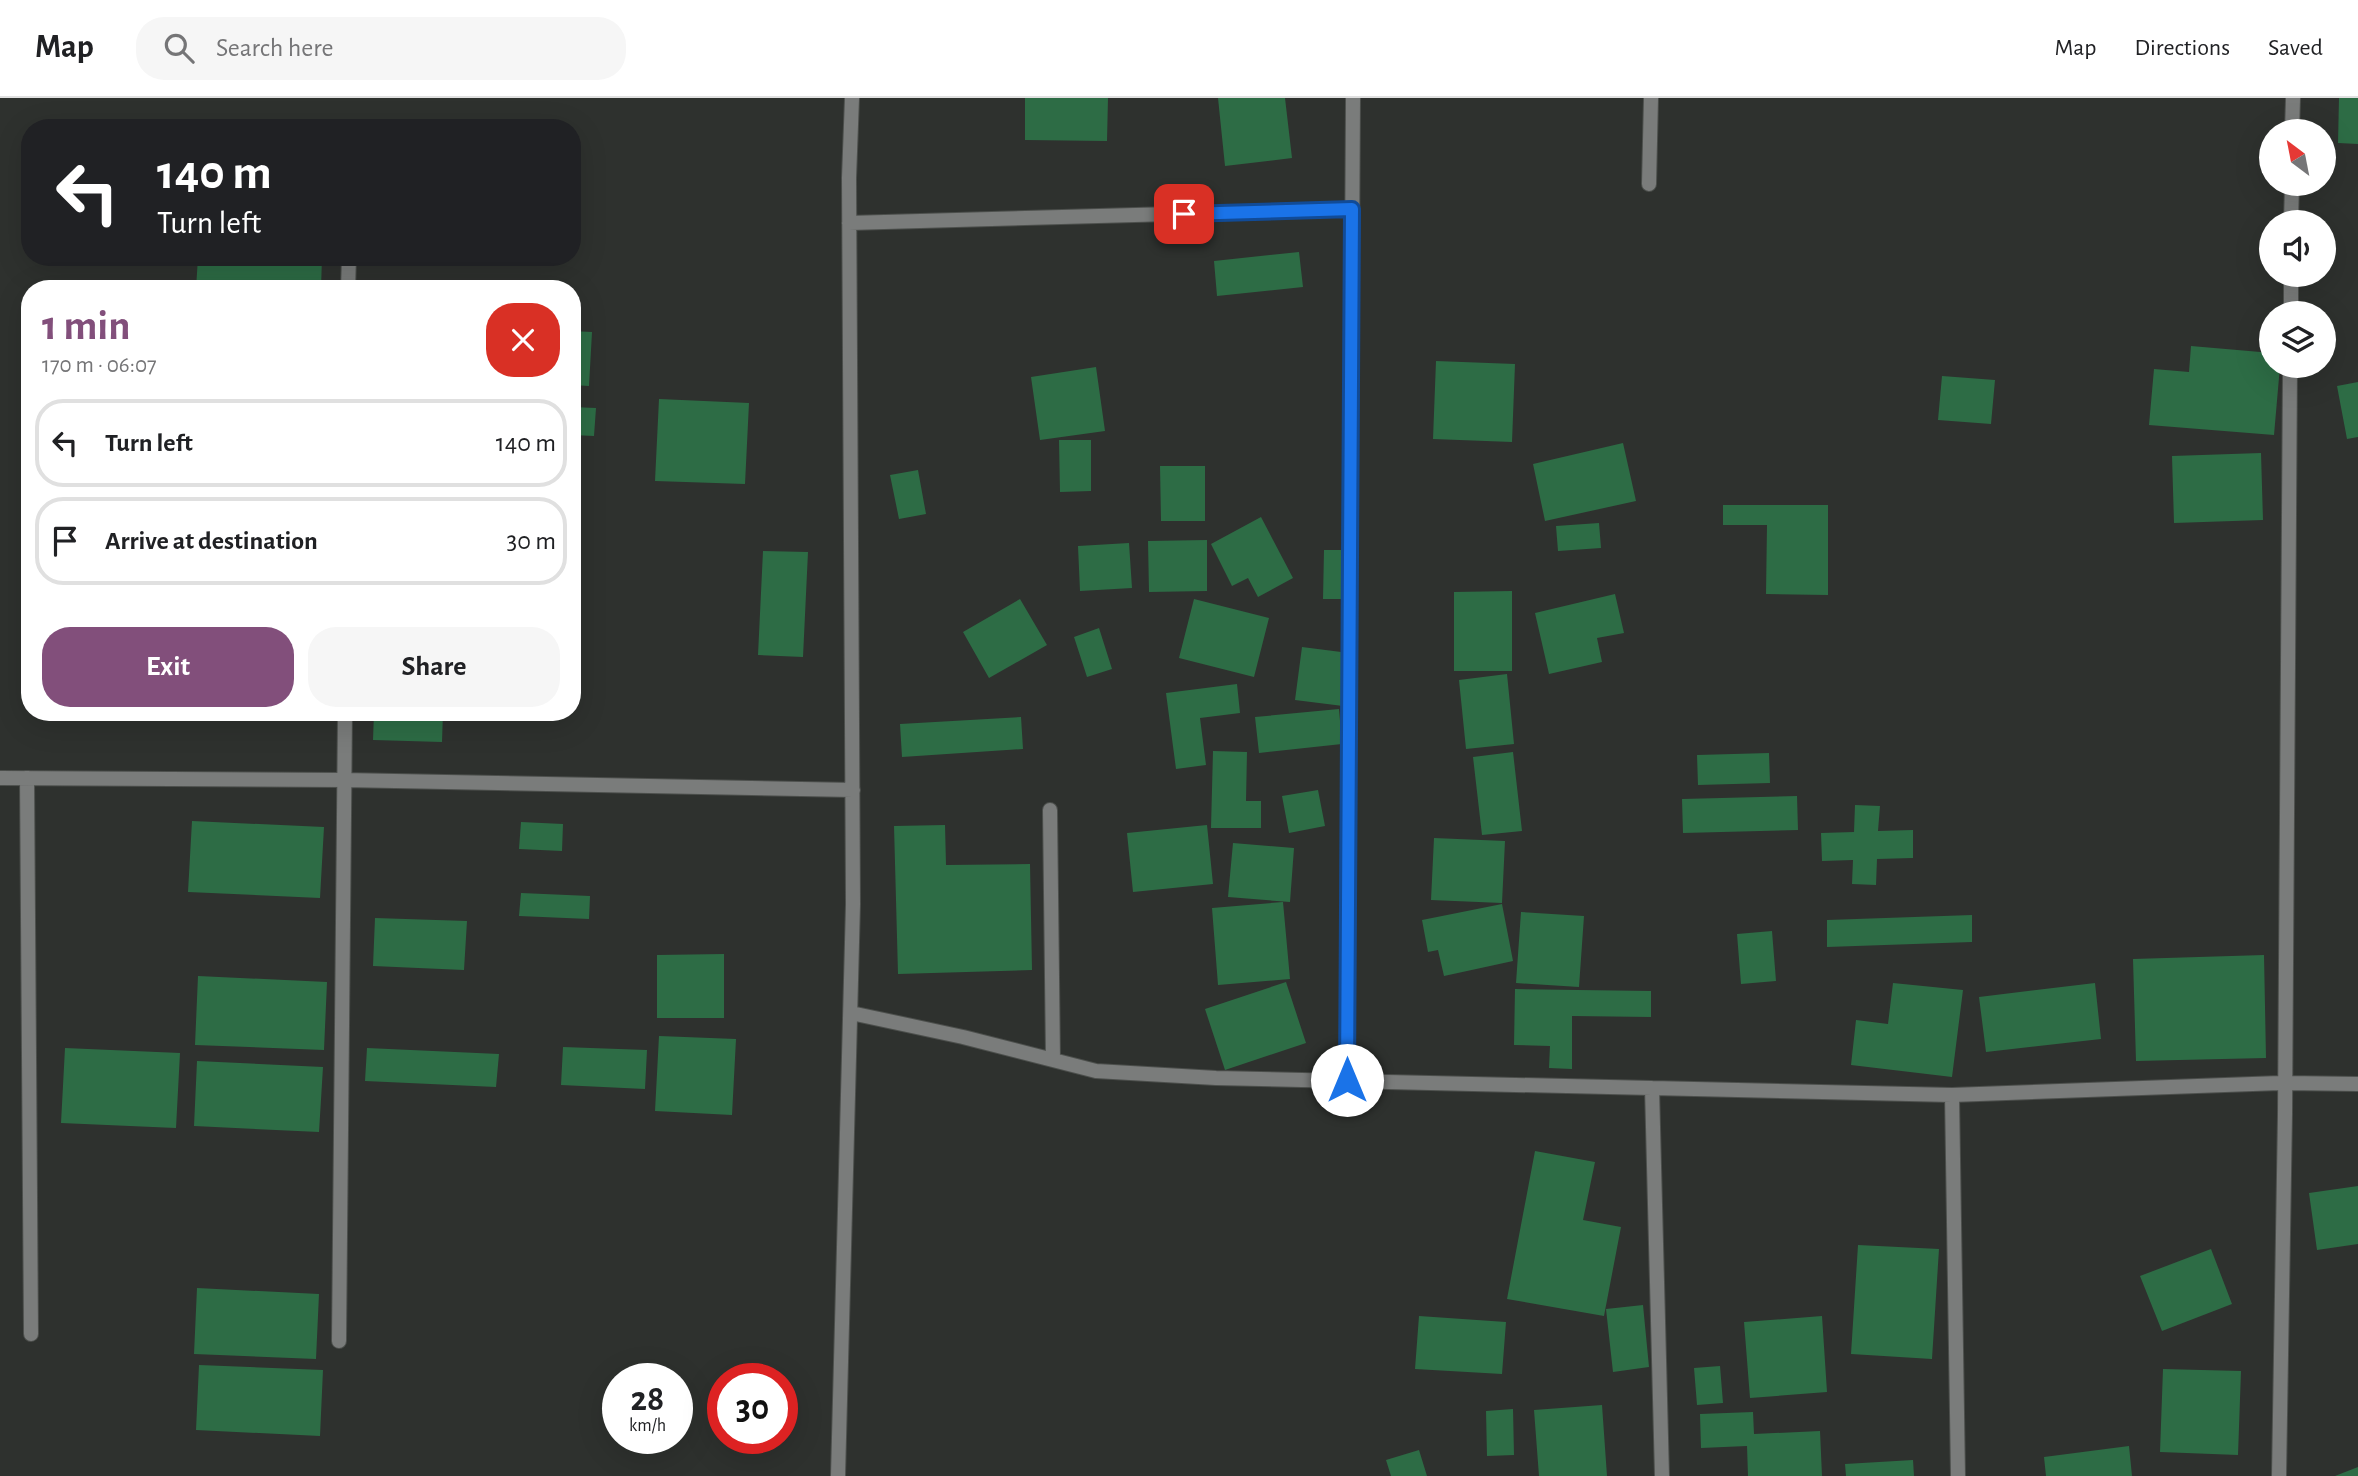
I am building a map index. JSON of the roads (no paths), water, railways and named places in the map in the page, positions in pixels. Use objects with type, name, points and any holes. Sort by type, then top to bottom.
[{"type":"street","points":[[838,1476],[851,1013],[853,790],[849,223],[852,98]]},
{"type":"street","points":[[1347,1080],[1353,98]]},
{"type":"street","points":[[1649,184],[1651,98]]},
{"type":"street","points":[[2292,98],[2292,119]]},
{"type":"street","points":[[849,223],[1352,209]]},
{"type":"street","points":[[2279,1476],[2290,378]]},
{"type":"street","points":[[339,1340],[345,721]]},
{"type":"street","points":[[0,778],[344,780],[853,790]]},
{"type":"street","points":[[27,778],[31,1334]]},
{"type":"street","points":[[1051,810],[1053,1060]]},
{"type":"street","points":[[851,1013],[963,1037],[1096,1071],[1216,1078],[1952,1095],[2285,1083],[2358,1084]]},
{"type":"street","points":[[1652,1088],[1662,1476]]},
{"type":"street","points":[[1952,1095],[1958,1476]]}]
